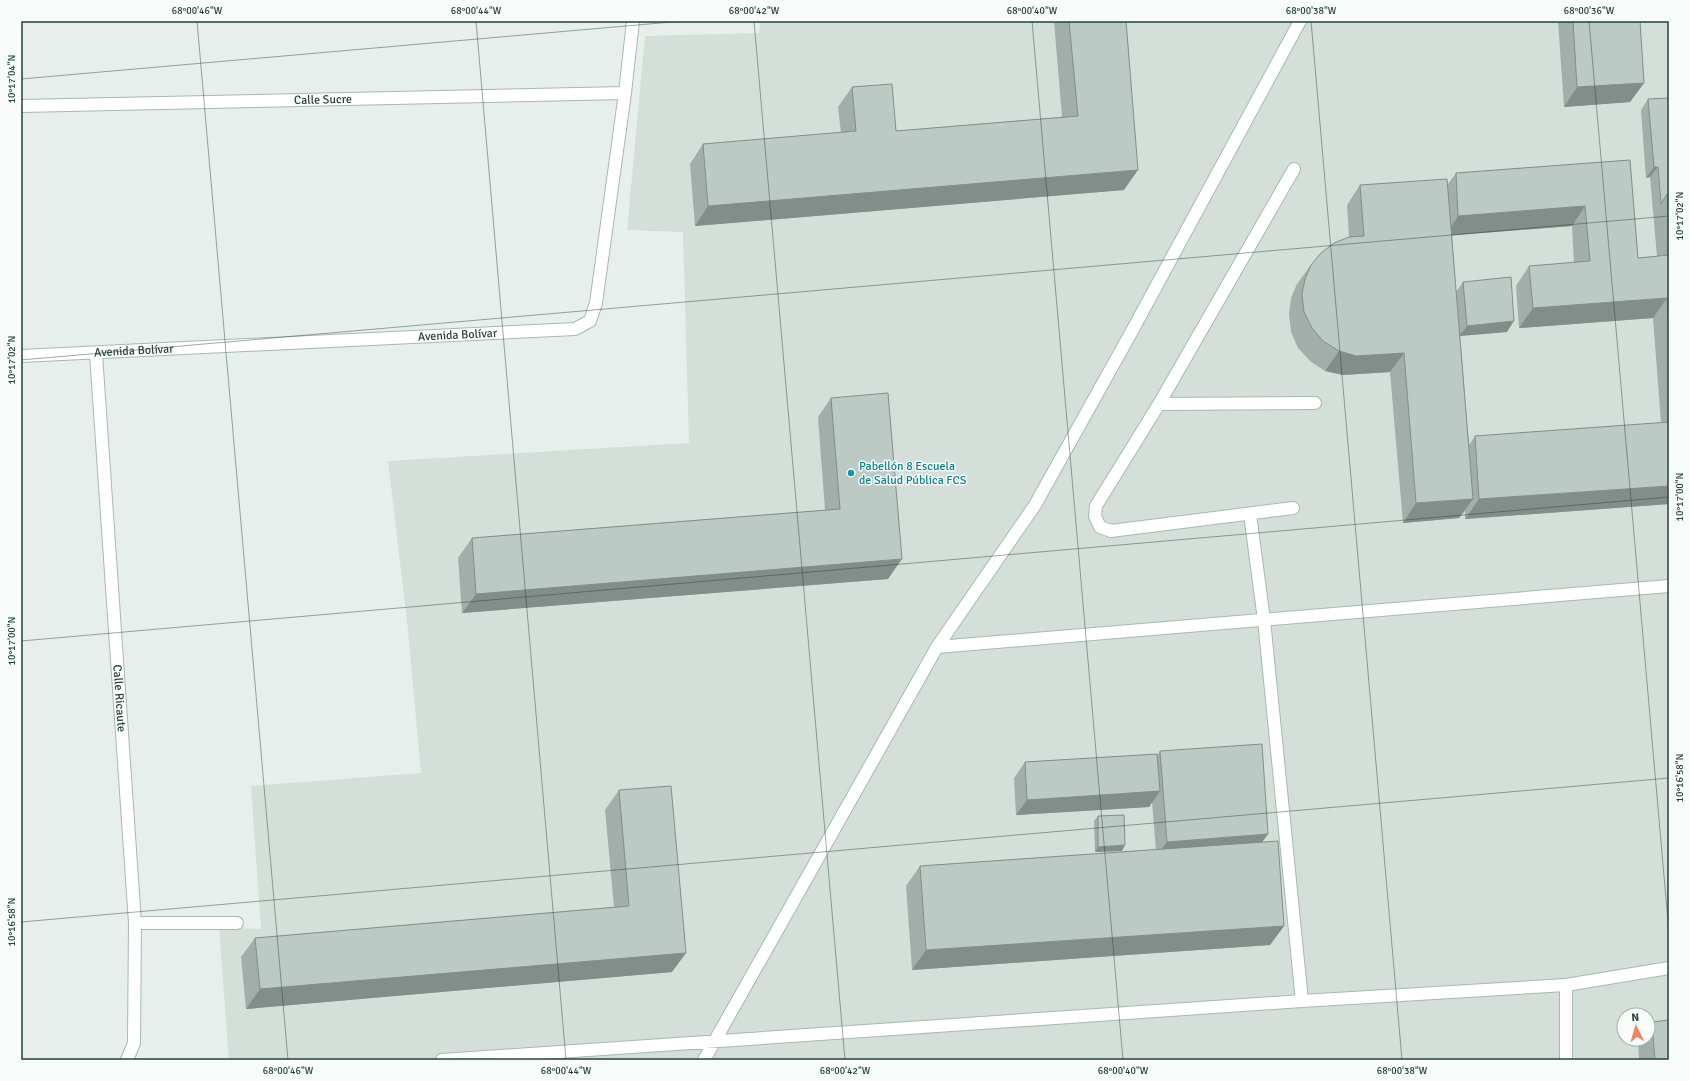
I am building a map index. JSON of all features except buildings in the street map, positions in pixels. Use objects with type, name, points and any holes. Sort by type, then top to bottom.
[{"type":"street","name":"Avenida Bolívar","points":[[21,356],[96,354],[575,329],[590,321],[596,303],[625,93],[633,21]]},
{"type":"street","points":[[704,1060],[937,647],[1035,504],[1132,331],[1300,21]]},
{"type":"street","name":"Calle Sucre","points":[[21,106],[625,93]]},
{"type":"street","points":[[1294,169],[1159,404],[1096,506],[1095,516],[1100,527],[1111,531],[1294,508]]},
{"type":"street","name":"Calle Ricaute","points":[[96,354],[135,923],[134,1043],[127,1060]]},
{"type":"street","points":[[1159,404],[1315,403]]},
{"type":"street","points":[[1250,514],[1264,620],[1302,1001]]},
{"type":"street","points":[[937,647],[1669,586]]},
{"type":"street","points":[[135,923],[237,924]]},
{"type":"street","points":[[442,1060],[463,1060],[713,1043],[1302,1001],[1566,985],[1669,968]]},
{"type":"street","points":[[1566,985],[1566,1060]]},
{"type":"shaded area","points":[[761,21],[1669,21],[1669,1060],[229,1060],[219,927],[261,929],[251,786],[421,773],[408,630],[388,461],[689,443],[683,232],[627,230],[645,36],[759,33]]},
{"type":"place","name":"Pabellón 8 Escuela de Salud Pública FCS","points":[[851,473]]}]
